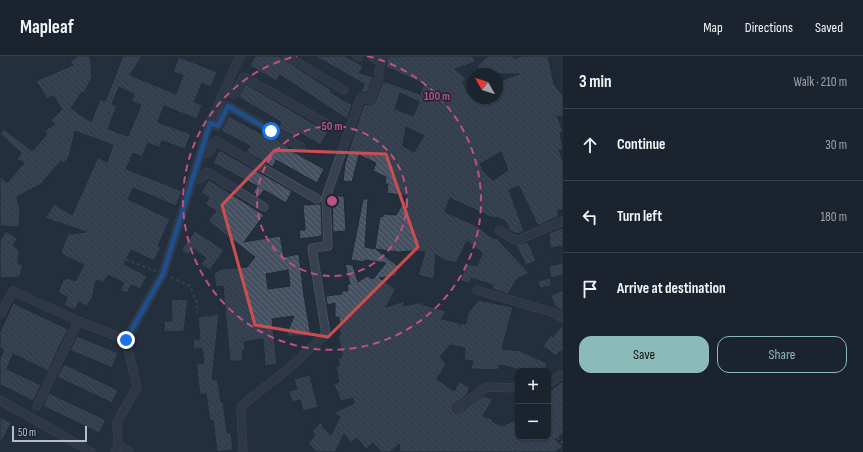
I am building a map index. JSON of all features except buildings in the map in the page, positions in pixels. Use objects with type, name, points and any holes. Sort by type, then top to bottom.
[{"type":"street","points":[[129,452],[117,449],[117,422],[137,387],[126,340],[163,274],[210,123],[226,91],[240,56]]},
{"type":"street","points":[[287,56],[344,90]]},
{"type":"street","points":[[243,452],[241,406],[287,370],[326,334],[312,248],[328,246],[326,197],[361,97],[370,100],[378,79],[381,58],[371,56]]},
{"type":"street","points":[[226,91],[234,94],[244,77],[332,127]]},
{"type":"street","points":[[210,123],[218,126],[228,106],[302,147]]},
{"type":"street","points":[[200,155],[209,152],[216,141],[318,199]]},
{"type":"street","points":[[193,177],[200,179],[207,172],[264,206]]},
{"type":"street","points":[[500,230],[513,239],[518,240],[563,222]]},
{"type":"street","points":[[477,290],[554,313],[563,318]]},
{"type":"street","points":[[0,315],[12,291],[78,321],[126,340]]},
{"type":"street","points":[[37,406],[78,321]]},
{"type":"street","points":[[551,382],[563,374]]},
{"type":"street","points":[[458,408],[487,387],[515,388]]},
{"type":"street","points":[[0,400],[91,452]]},
{"type":"path","points":[[109,253],[190,286],[197,303],[197,313]]},
{"type":"path","points":[[551,433],[563,443]]},
{"type":"path","points":[[517,452],[531,440]]},
{"type":"highlighted area","points":[[275,150],[386,154],[418,247],[328,337],[255,325],[222,205]]},
{"type":"route","points":[[126,340],[163,274],[210,123],[218,126],[228,106],[271,131]]}]
